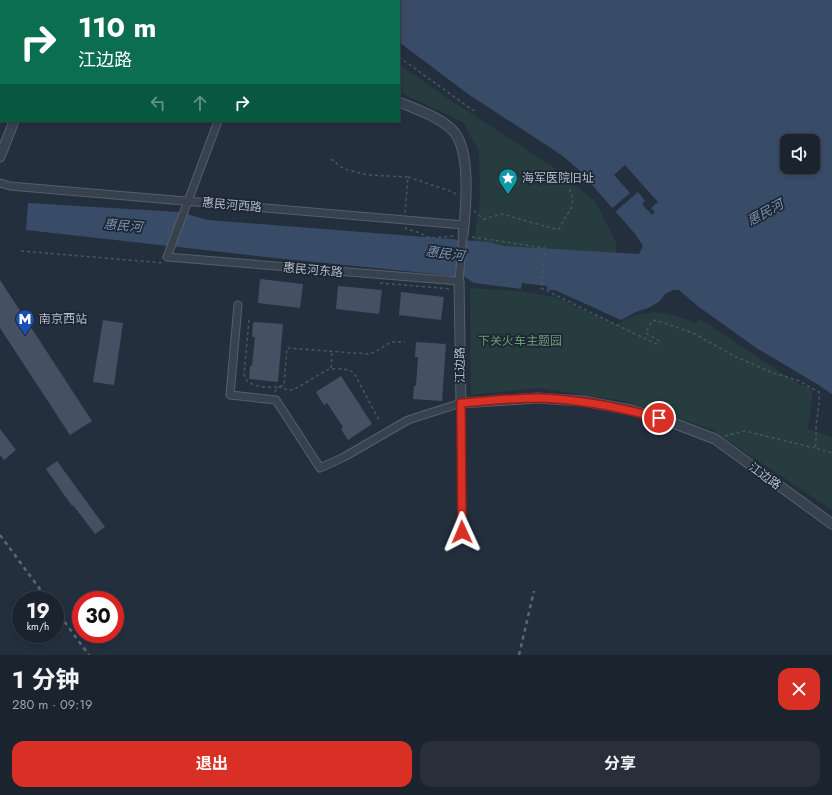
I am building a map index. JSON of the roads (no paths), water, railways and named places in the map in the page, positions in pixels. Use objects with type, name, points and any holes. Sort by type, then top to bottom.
[{"type":"street","name":"江边路","points":[[400,102],[437,118],[454,133],[462,150],[466,172],[459,281],[461,403],[537,398],[584,401],[631,410],[672,423],[715,439],[832,524]]},
{"type":"street","points":[[0,157],[14,122]]},
{"type":"street","points":[[186,203],[218,122]]},
{"type":"street","name":"惠民河西路","points":[[0,183],[10,186],[186,203],[464,224]]},
{"type":"street","name":"惠民河东路","points":[[186,203],[167,254],[459,281]]},
{"type":"street","points":[[238,305],[230,395],[275,400],[320,468],[344,457],[408,420],[461,403],[462,532]]},
{"type":"water","name":"惠民河","points":[[400,0],[832,0],[832,394],[758,349],[699,307],[679,290],[673,290],[665,294],[660,301],[621,320],[555,290],[547,290],[547,286],[522,283],[521,289],[474,283],[465,277],[275,258],[26,230],[28,203],[179,212],[208,220],[488,242],[504,246],[639,254],[643,246],[636,235],[579,170],[563,156],[468,94],[400,43]]},
{"type":"railway","points":[[0,535],[41,591]]},
{"type":"railway","points":[[519,655],[534,591]]},
{"type":"railway","points":[[64,621],[89,655]]},
{"type":"place","name":"海军医院旧址","points":[[508,195]]},
{"type":"place","name":"南京西站","points":[[25,336]]},
{"type":"park label","name":"下关火车主题园","points":[[520,341]]}]
